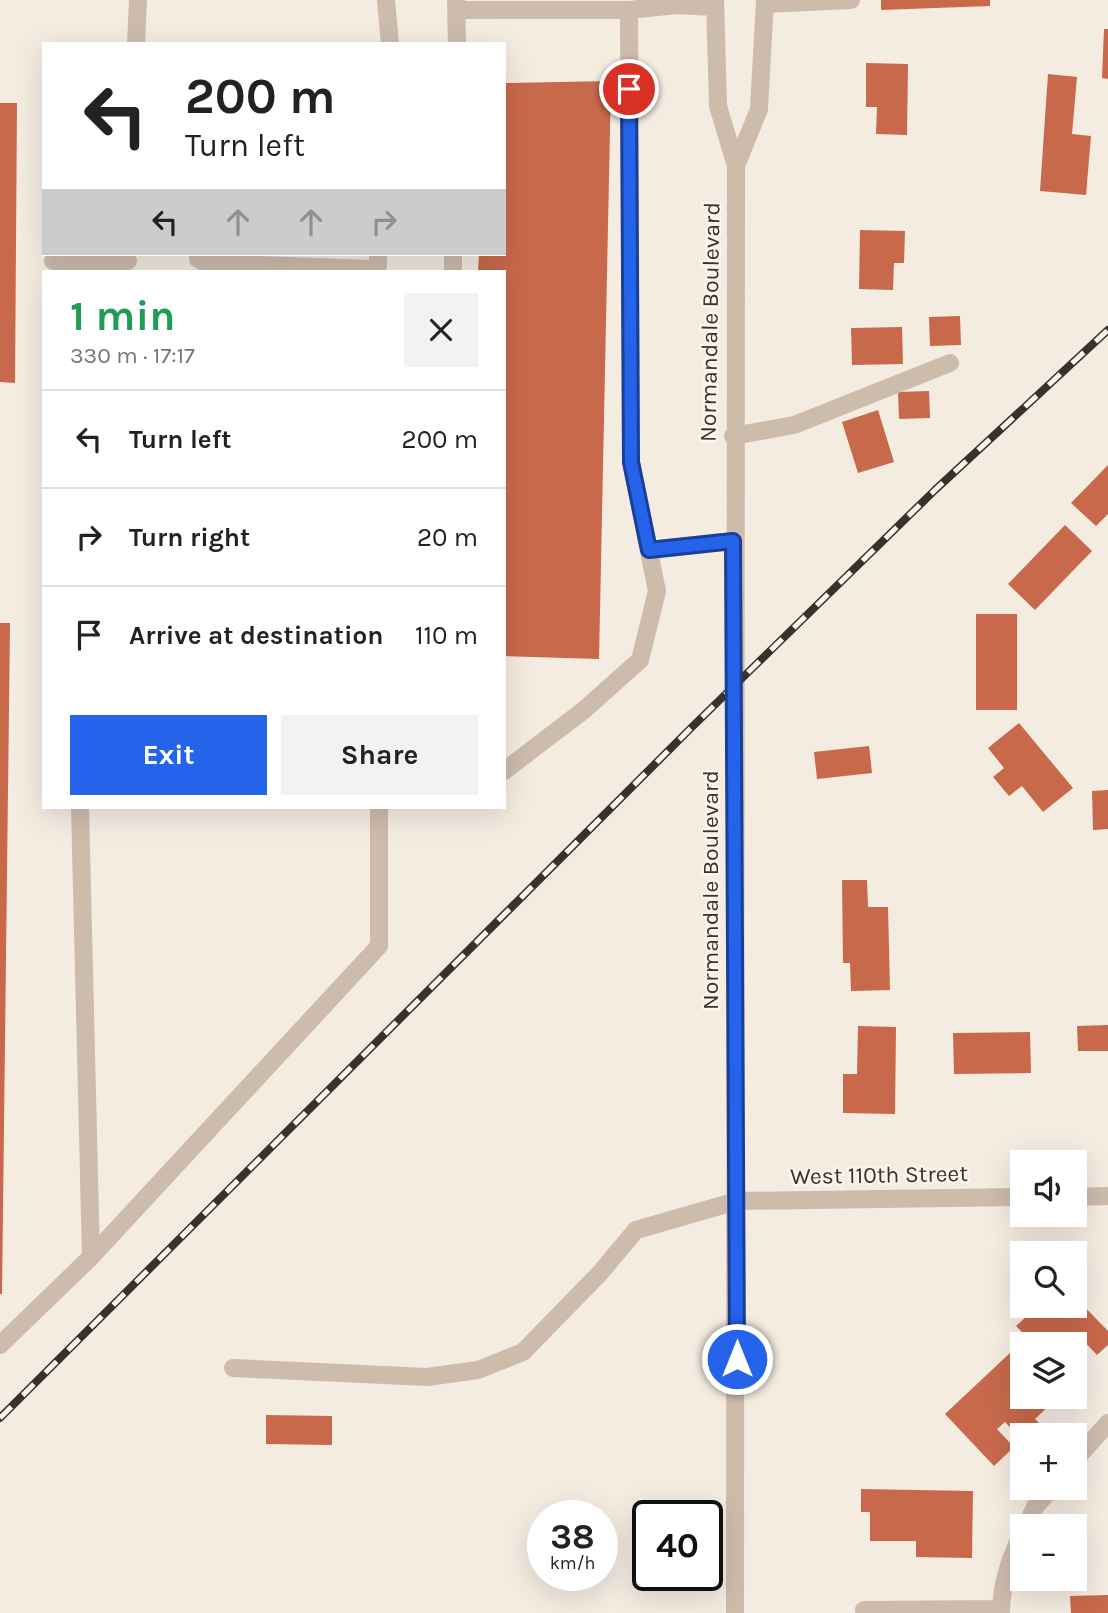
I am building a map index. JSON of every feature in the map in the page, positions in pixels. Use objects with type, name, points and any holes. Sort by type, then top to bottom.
[{"type":"street","points":[[136,42],[138,0]]},
{"type":"street","points":[[386,0],[390,42]]},
{"type":"street","points":[[765,2],[851,0]]},
{"type":"street","name":"Normandale Boulevard","points":[[736,166],[759,109],[765,2]]},
{"type":"street","points":[[457,42],[457,5],[606,5],[629,9],[715,4]]},
{"type":"street","name":"Normandale Boulevard","points":[[715,4],[718,106],[736,166],[733,436],[737,1201],[735,1613]]},
{"type":"street","points":[[506,769],[584,710],[640,660],[657,591],[631,462],[629,9]]},
{"type":"street","points":[[198,256],[198,259],[205,263],[373,270]]},
{"type":"street","points":[[53,262],[128,262]]},
{"type":"street","points":[[733,436],[794,425],[950,363]]},
{"type":"street","points":[[649,550],[733,541]]},
{"type":"street","points":[[80,809],[91,1257]]},
{"type":"street","points":[[0,1345],[91,1257],[379,946],[379,809]]},
{"type":"street","points":[[1087,1197],[1108,1196]]},
{"type":"street","name":"West 110th Street","points":[[233,1368],[428,1377],[478,1370],[523,1352],[600,1273],[636,1230],[737,1201],[1010,1197]]},
{"type":"street","points":[[1087,1446],[1108,1423]]},
{"type":"street","points":[[864,1610],[1001,1611],[1010,1567]]},
{"type":"building","points":[[881,0],[990,0],[990,6],[881,10]]},
{"type":"building","points":[[1104,29],[1108,29],[1108,79],[1102,78]]},
{"type":"building","points":[[866,63],[908,64],[907,135],[876,134],[877,107],[866,107]]},
{"type":"building","points":[[1048,74],[1077,77],[1072,134],[1091,136],[1086,195],[1040,191]]},
{"type":"building","points":[[611,81],[599,659],[506,656],[506,270],[478,270],[479,256],[506,256],[506,83]]},
{"type":"building","points":[[0,103],[17,103],[15,383],[0,382]]},
{"type":"building","points":[[860,230],[905,231],[904,263],[894,263],[893,290],[859,289]]},
{"type":"building","points":[[960,316],[961,345],[930,346],[929,317]]},
{"type":"building","points":[[902,327],[903,364],[852,365],[851,328]]},
{"type":"building","points":[[929,391],[930,418],[899,419],[898,392]]},
{"type":"building","points":[[878,410],[894,462],[858,473],[842,422]]},
{"type":"building","points":[[1108,465],[1108,514],[1096,526],[1071,503]]},
{"type":"building","points":[[1065,525],[1092,551],[1035,610],[1008,584]]},
{"type":"building","points":[[976,614],[1017,614],[1017,710],[976,710]]},
{"type":"building","points":[[0,623],[10,623],[2,1294],[0,1294]]},
{"type":"building","points":[[1019,723],[1073,788],[1043,812],[1022,786],[1009,796],[993,777],[1004,768],[988,748]]},
{"type":"building","points":[[869,746],[872,773],[817,779],[814,752]]},
{"type":"building","points":[[1108,790],[1108,829],[1093,830],[1092,791]]},
{"type":"building","points":[[842,880],[867,880],[868,907],[888,907],[890,990],[851,991],[850,963],[843,963]]},
{"type":"building","points":[[1108,1025],[1108,1051],[1078,1051],[1077,1026]]},
{"type":"building","points":[[858,1026],[896,1027],[895,1114],[843,1113],[843,1074],[857,1074]]},
{"type":"building","points":[[1030,1032],[1031,1073],[954,1074],[953,1033]]},
{"type":"building","points":[[1087,1309],[1108,1331],[1108,1345],[1097,1355],[1087,1344],[1087,1332],[1022,1332],[1016,1326],[1025,1318],[1087,1318]]},
{"type":"building","points":[[1010,1353],[1010,1409],[1045,1409],[1035,1419],[1039,1423],[1010,1423],[1010,1427],[1005,1422],[997,1429],[1010,1443],[1010,1451],[994,1466],[945,1414]]},
{"type":"building","points":[[266,1415],[332,1416],[332,1445],[266,1444]]},
{"type":"building","points":[[861,1489],[973,1491],[972,1558],[916,1557],[916,1541],[870,1541],[870,1512],[861,1512]]},
{"type":"building","points":[[1108,1595],[1108,1613],[1071,1613],[1070,1596]]},
{"type":"railway","points":[[0,1418],[692,727],[935,490],[1108,330]]},
{"type":"route","points":[[629,89],[631,462],[649,550],[733,541],[737,1359]]}]
